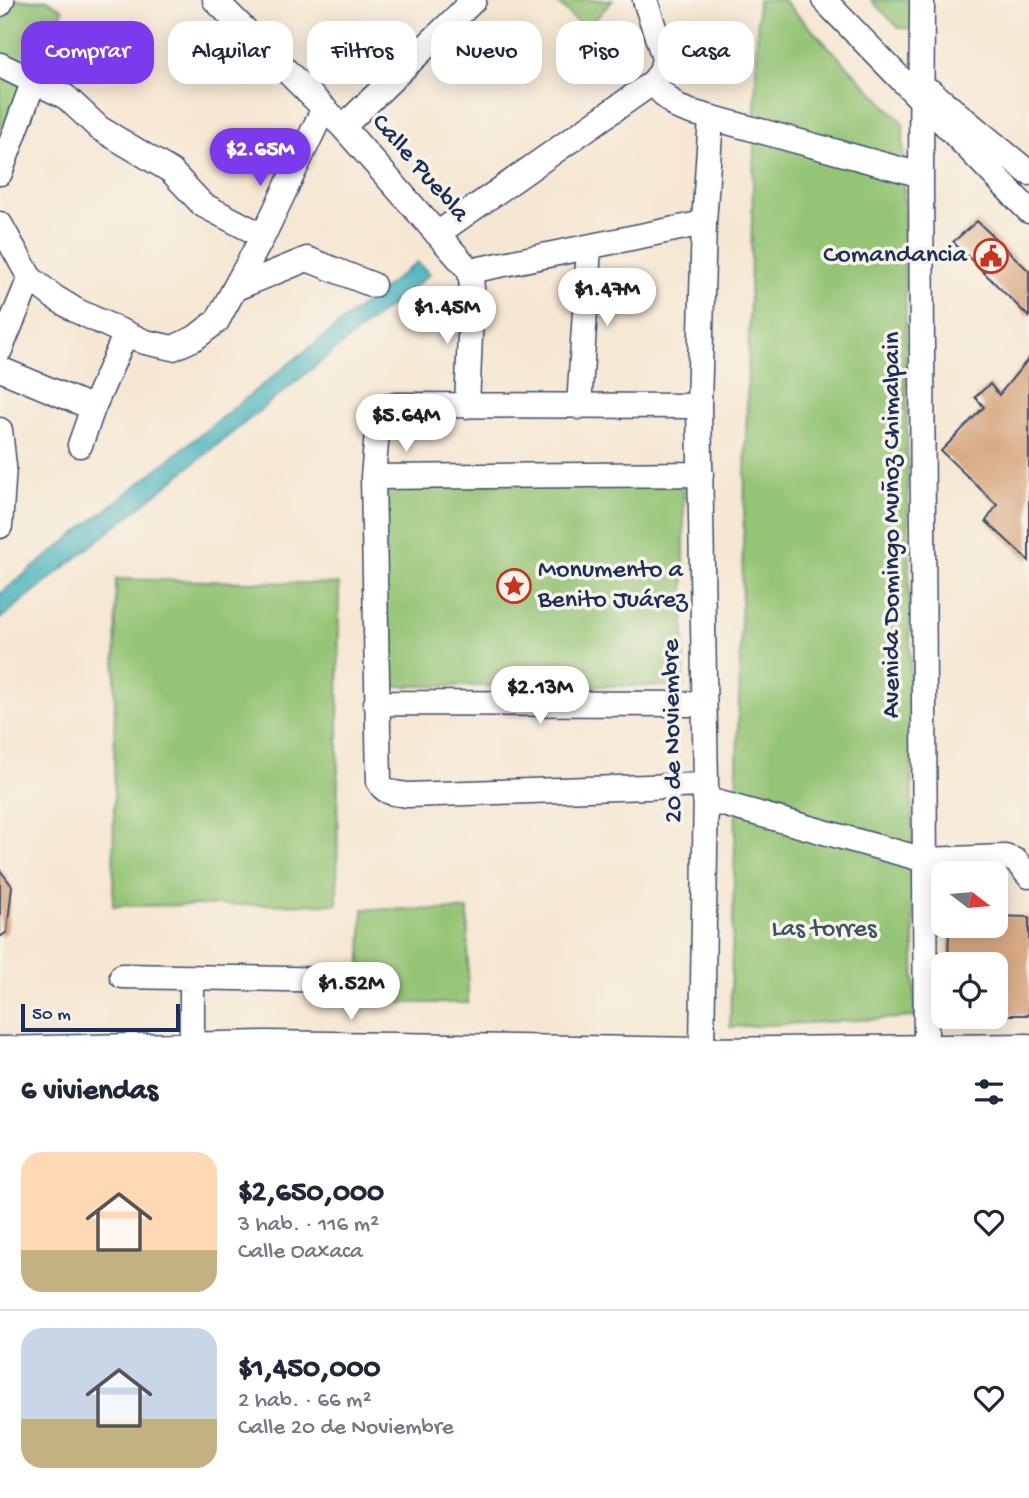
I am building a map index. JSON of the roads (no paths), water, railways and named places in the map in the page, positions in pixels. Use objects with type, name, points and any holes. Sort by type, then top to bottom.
[{"type":"street","points":[[343,127],[474,0]]},
{"type":"street","points":[[454,253],[657,82],[664,58],[646,0]]},
{"type":"street","points":[[824,0],[915,88],[1026,203]]},
{"type":"street","name":"Avenida Domingo Muñoz Chimalpain","points":[[922,0],[915,88],[920,175],[926,1048]]},
{"type":"street","name":"Calle Puebla","points":[[218,1],[343,127],[454,253]]},
{"type":"street","points":[[0,65],[21,74]]},
{"type":"street","points":[[657,82],[677,107],[920,175]]},
{"type":"street","points":[[0,173],[33,84]]},
{"type":"street","points":[[42,84],[66,97],[99,128],[171,171],[203,205],[263,236]]},
{"type":"street","points":[[915,88],[1029,173]]},
{"type":"street","points":[[0,224],[30,278],[54,297],[77,311],[145,342],[173,348],[195,338],[217,321],[263,236],[324,108]]},
{"type":"street","name":"20 de Noviembre","points":[[702,1050],[706,792],[699,406],[704,223],[711,118]]},
{"type":"street","points":[[454,253],[589,247],[704,223]]},
{"type":"street","points":[[579,407],[589,247]]},
{"type":"street","points":[[454,253],[472,288],[467,406]]},
{"type":"street","points":[[236,288],[307,259],[373,285]]},
{"type":"street","points":[[0,350],[30,278]]},
{"type":"street","points":[[80,445],[126,333]]},
{"type":"street","points":[[0,369],[93,408]]},
{"type":"street","points":[[699,406],[385,407],[379,421],[373,477],[376,703],[379,782],[383,789],[392,793],[421,794],[706,792],[925,860],[1005,857],[1016,861],[1029,876]]},
{"type":"street","points":[[0,430],[4,466],[0,526]]},
{"type":"street","points":[[373,477],[701,474]]},
{"type":"street","points":[[376,703],[704,704]]},
{"type":"street","points":[[121,976],[342,980]]},
{"type":"street","points":[[191,978],[191,1046]]},
{"type":"street","points":[[0,1049],[266,1043],[702,1050],[1029,1046]]},
{"type":"water","points":[[417,262],[430,274],[0,619],[0,594]]},
{"type":"place","name":"Comandancia","points":[[991,256]]},
{"type":"place","name":"Monumento a Benito Juárez","points":[[514,586]]},
{"type":"park label","name":"Las torres","points":[[824,930]]}]
